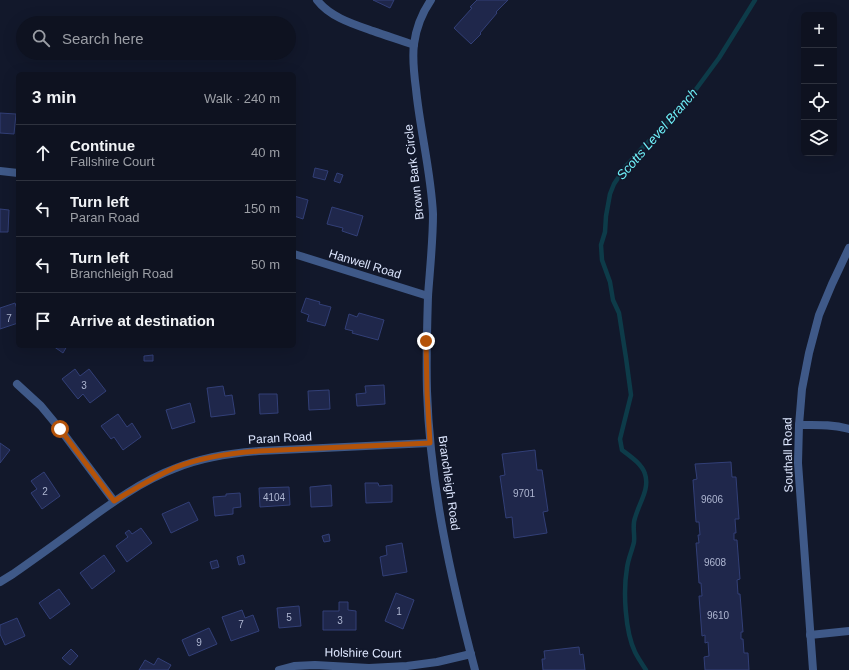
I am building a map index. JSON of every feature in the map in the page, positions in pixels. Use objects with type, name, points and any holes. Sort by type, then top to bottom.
[{"type":"street","points":[[317,0],[332,13],[346,21],[414,45]]},
{"type":"street","name":"Brown Bark Circle","points":[[428,296],[433,213],[430,183],[417,100],[414,70],[414,45],[419,23],[431,0]]},
{"type":"street","points":[[0,171],[16,172]]},
{"type":"street","name":"Southall Road","points":[[813,670],[798,463],[799,425],[809,353],[819,315],[849,248]]},
{"type":"street","name":"Hanwell Road","points":[[296,255],[428,296]]},
{"type":"street","name":"Branchleigh Road","points":[[428,296],[426,341],[430,443],[446,552],[475,670]]},
{"type":"street","points":[[17,384],[41,406],[114,501]]},
{"type":"street","points":[[799,425],[820,425],[849,430]]},
{"type":"street","name":"Paran Road","points":[[0,582],[14,574],[114,501],[149,480],[176,468],[202,459],[231,453],[267,450],[430,443]]},
{"type":"street","points":[[810,635],[849,631]]},
{"type":"street","name":"Holshire Court","points":[[279,670],[294,666],[315,665],[369,668],[407,666],[437,662],[471,654]]},
{"type":"building","points":[[373,0],[394,0],[390,8]]},
{"type":"building","points":[[477,0],[508,0],[496,12],[497,13],[480,33],[481,34],[471,44],[454,28],[472,8],[470,7]]},
{"type":"building","points":[[0,113],[16,114],[14,134],[0,133]]},
{"type":"building","points":[[315,168],[328,171],[325,180],[313,177]]},
{"type":"building","points":[[337,173],[343,175],[340,183],[334,181]]},
{"type":"building","points":[[296,197],[308,200],[303,219],[296,217]]},
{"type":"building","points":[[332,207],[363,216],[357,236],[342,231],[343,228],[327,224]]},
{"type":"building","points":[[0,209],[9,210],[8,232],[0,232]]},
{"type":"building","points":[[306,298],[320,302],[319,304],[331,307],[325,326],[307,321],[309,315],[301,312]]},
{"type":"building","points":[[15,303],[16,324],[0,329],[0,308]]},
{"type":"building","points":[[359,313],[384,320],[378,340],[352,333],[353,331],[345,329],[349,314],[357,317]]},
{"type":"building","points":[[56,348],[66,348],[63,353]]},
{"type":"building","points":[[153,355],[153,361],[144,361],[144,356]]},
{"type":"building","points":[[75,369],[80,376],[89,369],[106,391],[90,403],[83,394],[78,399],[62,379]]},
{"type":"building","points":[[384,385],[385,404],[357,406],[356,394],[366,393],[365,386]]},
{"type":"building","points":[[223,386],[225,396],[232,395],[235,414],[211,417],[207,388]]},
{"type":"building","points":[[329,390],[330,409],[309,410],[308,391]]},
{"type":"building","points":[[259,394],[277,394],[278,413],[260,414]]},
{"type":"building","points":[[190,403],[195,422],[172,429],[166,410]]},
{"type":"building","points":[[118,414],[127,427],[132,423],[141,437],[123,450],[114,437],[111,439],[101,426]]},
{"type":"building","points":[[0,443],[10,450],[0,463]]},
{"type":"building","points":[[535,450],[537,470],[542,470],[548,511],[543,512],[547,533],[514,538],[512,517],[506,518],[500,476],[505,475],[502,454]]},
{"type":"building","points":[[731,462],[732,477],[736,477],[739,519],[735,519],[736,533],[734,533],[734,540],[737,540],[740,579],[737,580],[738,594],[740,594],[743,632],[741,632],[741,639],[743,639],[744,653],[748,653],[749,670],[705,670],[704,657],[709,656],[708,642],[705,643],[705,635],[702,636],[699,596],[702,596],[701,583],[699,583],[696,543],[699,543],[698,535],[700,535],[699,522],[696,522],[693,480],[697,479],[695,464]]},
{"type":"building","points":[[44,472],[60,496],[42,509],[31,493],[37,489],[31,481]]},
{"type":"building","points":[[365,483],[378,483],[379,486],[392,485],[392,502],[366,503]]},
{"type":"building","points":[[331,485],[332,506],[311,507],[310,487]]},
{"type":"building","points":[[289,487],[290,505],[260,507],[259,488]]},
{"type":"building","points":[[240,493],[241,507],[233,508],[233,514],[215,516],[213,497]]},
{"type":"building","points":[[189,502],[198,520],[171,533],[162,514]]},
{"type":"building","points":[[141,528],[152,543],[127,562],[116,546],[128,537],[125,533],[129,530],[132,534]]},
{"type":"building","points":[[329,534],[330,541],[324,542],[322,536]]},
{"type":"building","points":[[402,543],[407,572],[383,576],[380,557],[387,555],[386,546]]},
{"type":"building","points":[[104,555],[115,571],[92,589],[80,573]]},
{"type":"building","points":[[243,555],[245,563],[239,565],[237,557]]},
{"type":"building","points":[[217,560],[219,567],[212,569],[210,562]]},
{"type":"building","points":[[59,589],[70,604],[50,619],[39,603]]},
{"type":"building","points":[[396,593],[414,600],[403,629],[385,621]]},
{"type":"building","points":[[339,602],[348,602],[348,610],[356,611],[356,630],[323,630],[323,611],[339,611]]},
{"type":"building","points":[[299,606],[301,626],[279,628],[277,608]]},
{"type":"building","points":[[242,610],[245,618],[253,615],[259,631],[231,641],[222,617]]},
{"type":"building","points":[[17,618],[25,636],[5,645],[0,634],[0,625]]},
{"type":"building","points":[[209,628],[217,644],[189,656],[182,640]]},
{"type":"building","points":[[579,647],[580,655],[583,654],[585,670],[543,670],[542,659],[545,659],[544,651]]},
{"type":"building","points":[[71,649],[78,656],[70,665],[62,658]]},
{"type":"building","points":[[158,658],[171,665],[168,670],[139,670],[145,660],[154,665]]},
{"type":"waterway","name":"Scotts Level Branch","points":[[646,670],[636,654],[629,633],[625,599],[626,577],[634,542],[634,521],[645,491],[646,480],[645,474],[641,467],[635,460],[622,450],[620,439],[631,395],[619,313],[613,300],[610,282],[602,260],[601,245],[605,232],[610,194],[614,184],[626,166],[681,109],[719,58],[755,0]]},
{"type":"route","points":[[60,429],[114,501],[149,480],[176,468],[202,459],[231,453],[430,443],[426,341]]}]
